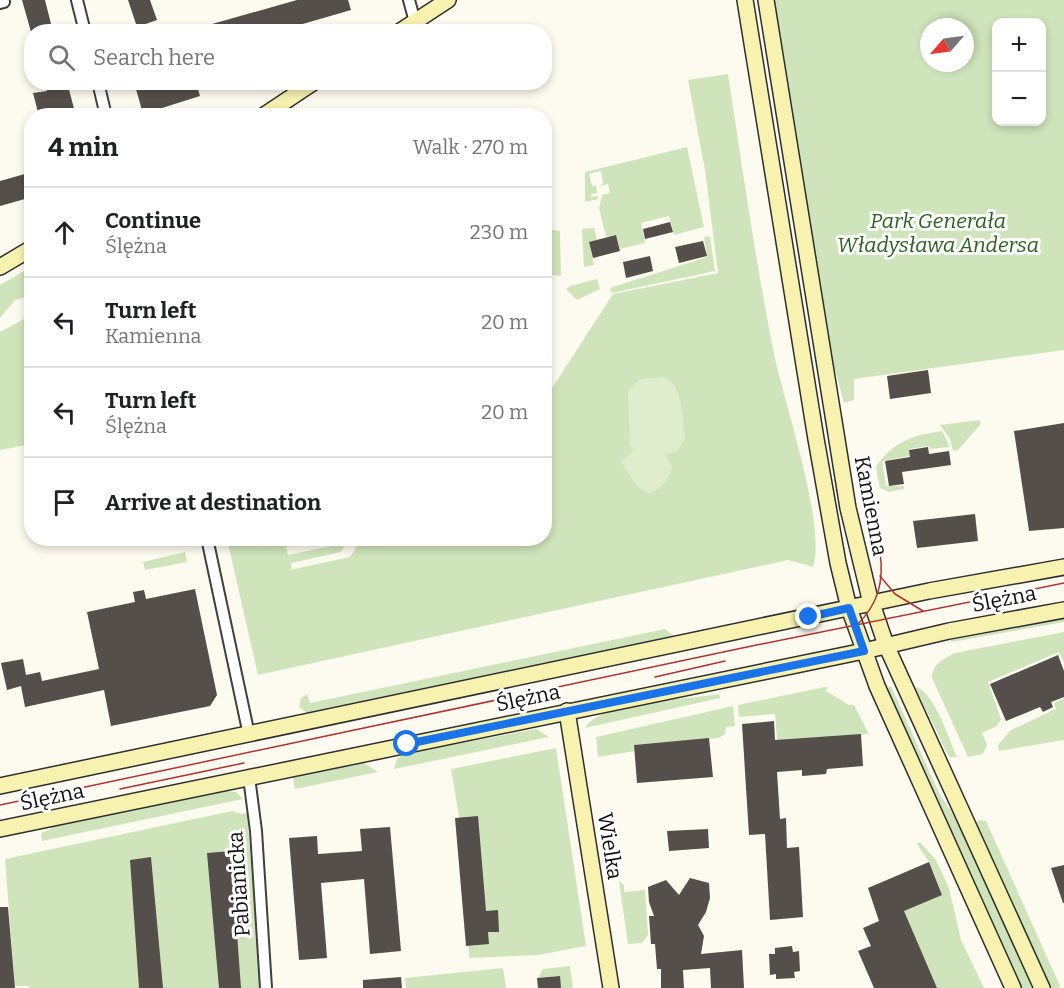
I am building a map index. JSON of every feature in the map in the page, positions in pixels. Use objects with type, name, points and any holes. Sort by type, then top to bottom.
[{"type":"street","points":[[78,0],[83,24]]},
{"type":"street","points":[[409,0],[415,22]]},
{"type":"street","points":[[412,24],[448,0]]},
{"type":"street","name":"Kamienna","points":[[745,0],[820,460],[837,559],[849,608],[864,651],[1013,988]]},
{"type":"street","name":"Kamienna","points":[[766,0],[844,485],[872,604],[886,645],[1042,988]]},
{"type":"street","points":[[100,90],[104,108]]},
{"type":"street","points":[[275,108],[302,90]]},
{"type":"street","points":[[0,267],[24,253]]},
{"type":"street","points":[[209,546],[249,735]]},
{"type":"street","name":"Ślężna","points":[[0,786],[849,608],[1064,567]]},
{"type":"street","name":"Ślężna","points":[[0,829],[1064,610]]},
{"type":"street","name":"Wielka","points":[[567,711],[610,988]]},
{"type":"street","name":"Pabianicka","points":[[249,777],[256,831],[266,988]]},
{"type":"green space","name":"Park Generała Władysława Andersa","points":[[774,0],[1064,0],[1064,350],[854,379],[854,400],[844,403],[830,351]]},
{"type":"green space","points":[[728,74],[773,349],[809,492],[816,548],[813,567],[788,560],[258,675],[229,546],[291,546],[286,547],[288,555],[332,546],[344,546],[341,552],[291,563],[292,569],[285,571],[350,557],[357,546],[552,546],[552,388],[613,294],[718,273],[705,170],[688,80]]},
{"type":"green space","points":[[687,147],[704,227],[674,235],[669,216],[641,223],[645,243],[620,249],[616,235],[606,237],[599,208],[602,195],[610,193],[608,184],[600,186],[603,183],[601,171],[589,174],[592,186],[596,185],[597,193],[591,194],[591,197],[598,196],[598,199],[585,202],[585,172]]},
{"type":"green space","points":[[594,228],[597,240],[589,242],[594,265],[584,267],[582,229]]},
{"type":"green space","points":[[552,230],[560,231],[561,276],[552,275]]},
{"type":"green space","points":[[710,236],[715,271],[612,293],[610,288],[707,257],[704,237]]},
{"type":"green space","points":[[24,271],[24,297],[15,300],[0,318],[0,285]]},
{"type":"green space","points":[[597,279],[600,289],[577,300],[566,289],[570,286]]},
{"type":"green space","points":[[24,319],[24,445],[0,450],[0,332]]},
{"type":"green space","points":[[665,377],[676,388],[679,396],[685,439],[677,451],[665,455],[672,466],[669,475],[661,486],[649,494],[637,486],[621,462],[633,451],[630,444],[628,390],[641,379]]},
{"type":"green space","points":[[980,420],[980,425],[958,450],[953,451],[950,439],[940,425]]},
{"type":"green space","points":[[942,431],[950,447],[930,449],[929,446],[909,449],[910,456],[882,461],[886,486],[904,486],[904,489],[889,492],[880,488],[876,467],[889,451],[904,441]]},
{"type":"green space","points":[[185,552],[187,562],[145,570],[143,562]]},
{"type":"green space","points":[[1064,618],[1064,622],[951,642],[950,638]]},
{"type":"green space","points":[[665,629],[674,636],[308,714],[299,707],[301,698],[307,694],[310,703]]},
{"type":"green space","points":[[1064,632],[1064,663],[1059,652],[988,682],[1001,719],[997,726],[982,733],[987,745],[983,754],[968,757],[932,678],[936,665],[955,653]]},
{"type":"green space","points":[[891,686],[939,793],[962,829],[1034,988],[1022,988],[886,689]]},
{"type":"green space","points":[[828,687],[826,691],[849,705],[854,705],[869,734],[777,740],[775,714],[739,717],[738,705]]},
{"type":"green space","points":[[915,687],[922,690],[934,706],[957,757],[949,757]]},
{"type":"green space","points":[[719,694],[720,698],[585,728],[595,719],[609,712],[627,707]]},
{"type":"green space","points":[[1064,698],[1064,740],[999,751],[998,745],[1011,730],[1056,709],[1054,703]]},
{"type":"green space","points":[[733,706],[735,726],[726,727],[725,734],[719,738],[634,745],[635,751],[598,757],[596,737]]},
{"type":"green space","points":[[536,729],[549,737],[394,769],[397,759],[404,754]]},
{"type":"green space","points":[[556,748],[586,946],[538,955],[469,958],[460,822],[451,769]]},
{"type":"green space","points":[[362,762],[378,772],[295,789],[293,777]]},
{"type":"green space","points":[[227,791],[236,792],[243,799],[42,841],[41,833],[51,827]]},
{"type":"green space","points":[[232,811],[247,813],[261,988],[29,988],[28,986],[15,986],[5,859]]},
{"type":"green space","points":[[986,821],[1060,986],[1058,988],[1051,988],[1049,984],[976,822]]},
{"type":"green space","points":[[920,842],[936,860],[949,888],[961,940],[984,988],[937,988],[900,913],[940,889],[929,862],[917,844]]},
{"type":"green space","points":[[619,881],[624,885],[624,892],[645,890],[648,935],[642,943],[628,944]]},
{"type":"green space","points":[[570,966],[573,988],[561,988],[559,976],[538,978],[543,969]]},
{"type":"green space","points":[[503,968],[506,988],[406,988],[405,978]]},
{"type":"building","points":[[22,0],[45,0],[51,24],[29,24]]},
{"type":"building","points":[[128,0],[150,0],[157,20],[136,24]]},
{"type":"building","points":[[297,0],[348,0],[351,10],[303,24],[212,24]]},
{"type":"building","points":[[69,90],[74,108],[37,108],[33,93]]},
{"type":"building","points":[[136,90],[198,90],[200,96],[162,108],[141,108]]},
{"type":"building","points":[[24,174],[24,199],[0,206],[0,181]]},
{"type":"building","points":[[670,222],[673,232],[645,239],[643,229]]},
{"type":"building","points":[[616,235],[620,251],[593,258],[589,242]]},
{"type":"building","points":[[703,241],[707,256],[679,263],[675,247]]},
{"type":"building","points":[[650,256],[653,271],[626,278],[623,262]]},
{"type":"building","points":[[928,370],[931,393],[890,399],[887,376]]},
{"type":"building","points":[[1064,423],[1064,528],[1029,531],[1014,431]]},
{"type":"building","points":[[928,447],[929,454],[949,451],[951,465],[902,472],[904,484],[889,486],[885,461],[910,457],[909,450]]},
{"type":"building","points":[[975,514],[978,541],[917,548],[913,521]]},
{"type":"building","points":[[195,589],[217,695],[210,706],[111,726],[104,690],[25,707],[21,686],[7,690],[1,663],[23,659],[26,675],[40,672],[42,681],[99,669],[87,612],[135,602],[133,592],[144,590],[146,599]]},
{"type":"building","points":[[1058,655],[1064,671],[1064,697],[1051,702],[1053,707],[1043,712],[1040,707],[1006,721],[990,684]]},
{"type":"building","points":[[774,721],[775,740],[861,734],[863,766],[827,769],[826,774],[802,776],[802,770],[777,772],[780,819],[786,818],[787,848],[799,847],[803,917],[770,920],[765,834],[749,835],[742,724]]},
{"type":"building","points":[[709,738],[713,777],[637,783],[634,745]]},
{"type":"building","points":[[478,816],[486,911],[498,910],[499,932],[488,932],[489,944],[466,946],[455,818]]},
{"type":"building","points":[[390,827],[401,951],[370,954],[364,879],[321,883],[327,958],[299,960],[289,838],[317,836],[318,854],[362,851],[360,829]]},
{"type":"building","points":[[708,829],[709,848],[669,851],[667,831]]},
{"type":"building","points":[[231,851],[241,988],[219,988],[207,853]]},
{"type":"building","points":[[151,857],[163,988],[139,988],[130,860]]},
{"type":"building","points":[[929,862],[942,895],[904,911],[937,988],[874,988],[858,951],[871,946],[863,928],[879,921],[868,888]]},
{"type":"building","points":[[1064,865],[1064,903],[1063,903],[1051,868]]},
{"type":"building","points":[[690,878],[709,883],[710,898],[706,912],[698,925],[704,936],[701,954],[742,950],[744,988],[711,988],[710,968],[683,970],[684,988],[661,988],[661,969],[657,969],[655,944],[651,944],[649,916],[654,916],[649,902],[648,887],[666,880],[679,895]]},
{"type":"building","points":[[0,907],[8,907],[15,988],[0,988]]},
{"type":"building","points":[[792,946],[793,952],[799,951],[800,971],[794,972],[795,978],[776,979],[776,974],[770,975],[769,954],[775,954],[775,948]]},
{"type":"building","points":[[560,976],[561,988],[538,988],[537,978]]},
{"type":"building","points":[[401,977],[402,988],[363,988],[363,980]]},
{"type":"tram line","points":[[857,625],[875,600],[878,591],[881,573],[880,552]]},
{"type":"tram line","points":[[880,576],[895,594],[923,611]]},
{"type":"tram line","points":[[0,805],[747,647],[1064,583]]},
{"type":"tram line","points":[[655,677],[725,661]]},
{"type":"tram line","points":[[120,789],[244,763]]},
{"type":"route","points":[[407,744],[864,651],[849,608],[809,617]]}]
